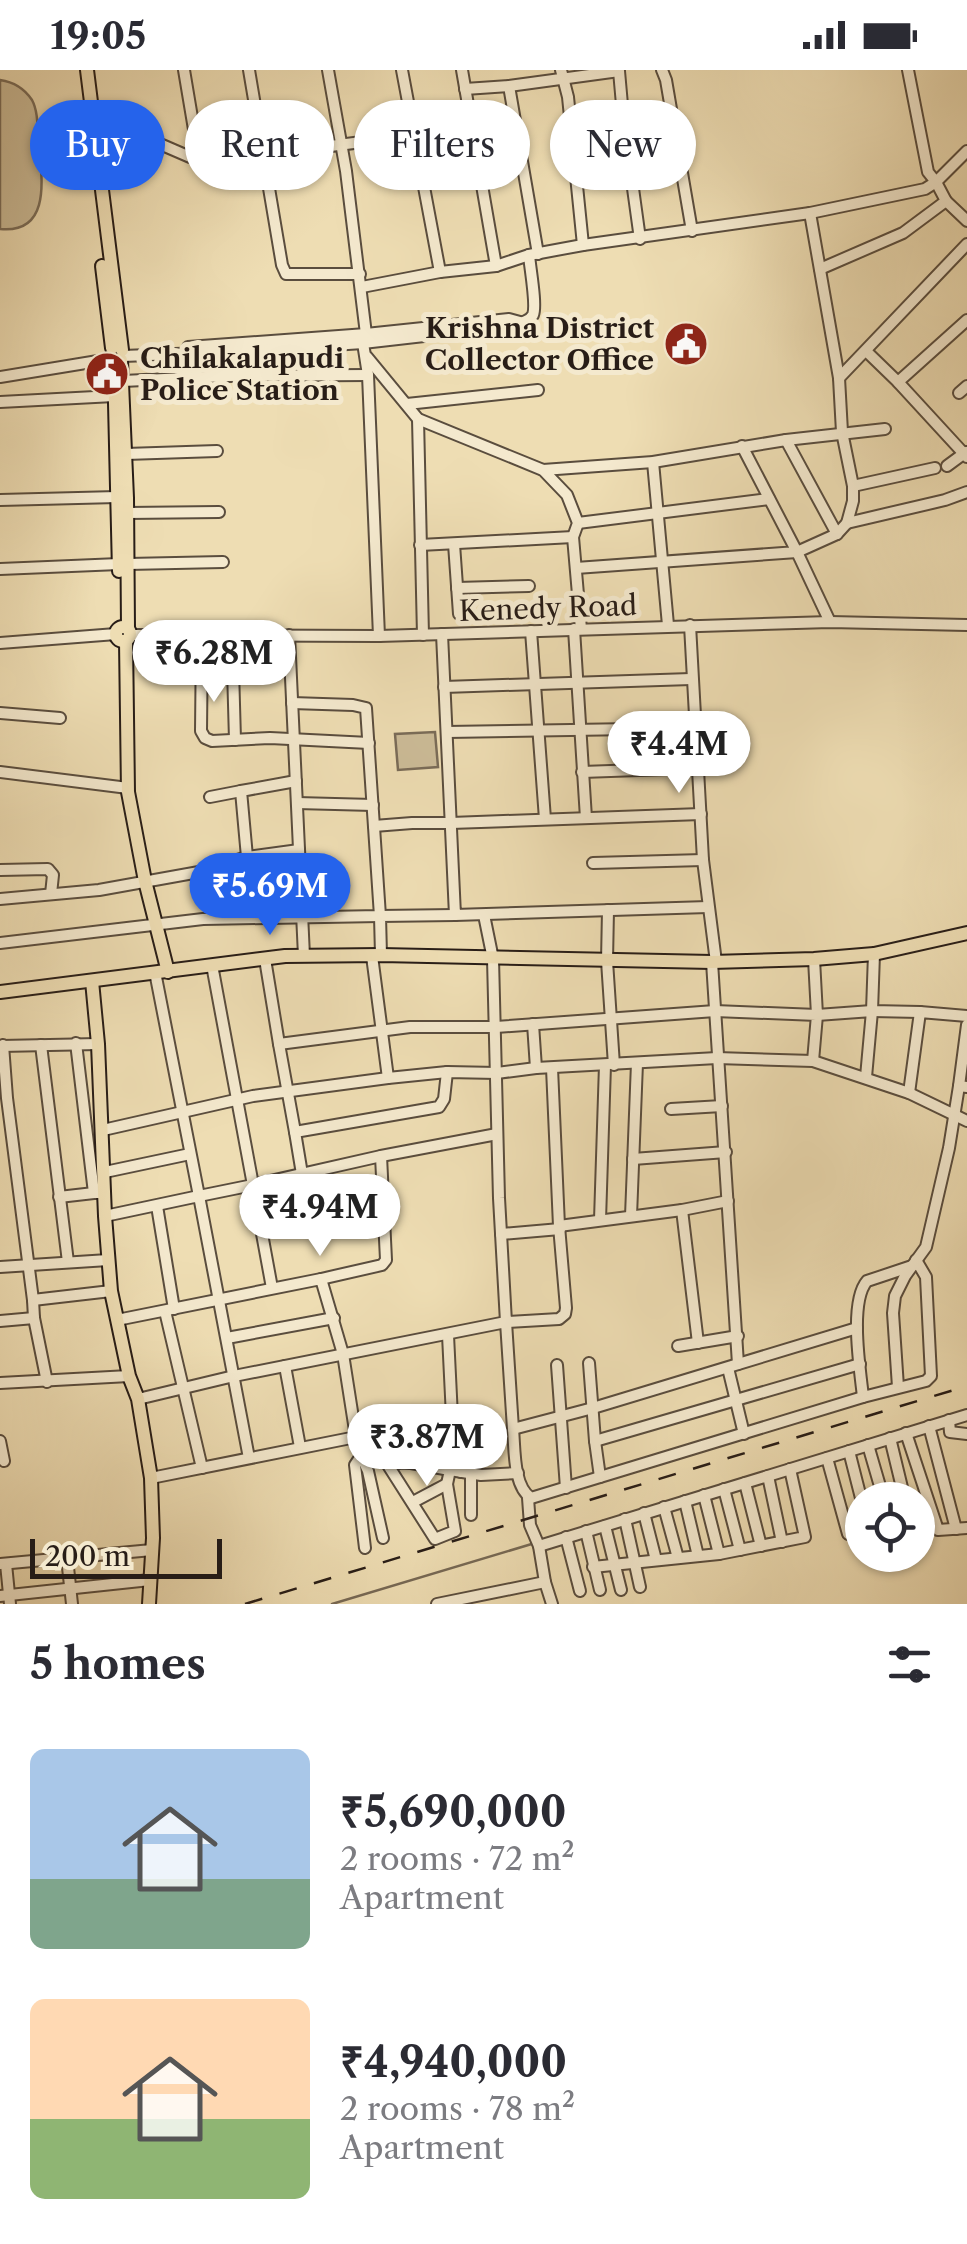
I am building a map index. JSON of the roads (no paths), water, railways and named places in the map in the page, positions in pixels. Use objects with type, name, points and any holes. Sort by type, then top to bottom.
[{"type":"main road","points":[[78,70],[123,381],[128,788],[145,880],[158,925],[161,972]]},
{"type":"main road","points":[[87,70],[90,100]]},
{"type":"main road","points":[[100,190],[118,355],[114,396],[117,497],[124,564]]},
{"type":"main road","points":[[0,992],[304,956],[714,962],[814,959],[874,954],[967,933]]},
{"type":"main road","points":[[92,981],[105,1172],[99,1193],[106,1216],[111,1291],[129,1376],[138,1398],[151,1478],[149,1604]]},
{"type":"street","points":[[184,70],[189,100]]},
{"type":"street","points":[[249,70],[254,100]]},
{"type":"street","points":[[328,70],[362,288],[379,636]]},
{"type":"street","points":[[402,70],[408,100]]},
{"type":"street","points":[[462,70],[468,100]]},
{"type":"street","points":[[466,89],[509,86],[561,74],[621,70],[623,116],[640,239]]},
{"type":"street","points":[[662,70],[692,231]]},
{"type":"street","points":[[908,70],[928,172],[946,201],[967,221]]},
{"type":"street","points":[[561,74],[568,96],[583,245]]},
{"type":"street","points":[[118,355],[227,352],[524,323],[534,310],[534,255],[509,86]]},
{"type":"street","points":[[334,146],[354,143]]},
{"type":"street","points":[[362,288],[440,272],[496,266],[583,245],[810,213],[925,189],[967,151]]},
{"type":"street","points":[[270,190],[286,274],[360,274]]},
{"type":"street","points":[[425,190],[440,272]]},
{"type":"street","points":[[483,190],[496,266]]},
{"type":"street","points":[[820,269],[903,233],[946,201]]},
{"type":"street","points":[[576,568],[797,552],[837,534],[847,523],[853,486],[810,213]]},
{"type":"street","points":[[839,378],[967,244]]},
{"type":"street","points":[[898,382],[964,328]]},
{"type":"street","points":[[0,377],[118,355],[365,338]]},
{"type":"street","points":[[853,486],[941,467],[966,454],[866,351]]},
{"type":"street","points":[[227,352],[227,376]]},
{"type":"street","points":[[366,357],[418,419],[542,470],[566,495],[578,523],[573,537],[578,629],[576,684],[586,818]]},
{"type":"street","points":[[123,381],[368,375]]},
{"type":"street","points":[[407,404],[538,390]]},
{"type":"street","points":[[0,402],[114,396]]},
{"type":"street","points":[[418,419],[423,635]]},
{"type":"street","points":[[542,470],[654,462],[742,446],[885,429]]},
{"type":"street","points":[[786,440],[837,534]]},
{"type":"street","points":[[742,446],[830,622]]},
{"type":"street","points":[[126,454],[217,451]]},
{"type":"street","points":[[654,462],[668,625]]},
{"type":"street","points":[[847,523],[967,492]]},
{"type":"street","points":[[0,500],[117,497]]},
{"type":"street","points":[[578,523],[769,499]]},
{"type":"street","points":[[127,513],[220,512]]},
{"type":"street","points":[[420,545],[573,537]]},
{"type":"street","points":[[454,544],[458,614]]},
{"type":"street","points":[[0,569],[223,562]]},
{"type":"street","points":[[457,588],[529,586]]},
{"type":"street","name":"Kenedy Road","points":[[0,643],[124,633],[379,636],[668,625],[967,625]]},
{"type":"street","points":[[690,626],[696,768],[714,962],[738,1336],[732,1403],[740,1436]]},
{"type":"street","points":[[531,632],[545,819]]},
{"type":"street","points":[[442,634],[456,915]]},
{"type":"street","points":[[202,635],[201,731],[208,740],[270,738],[369,743]]},
{"type":"street","points":[[289,635],[304,956]]},
{"type":"street","points":[[233,668],[235,740]]},
{"type":"street","points":[[444,687],[691,679]]},
{"type":"street","points":[[292,703],[364,706],[380,916],[376,956],[388,1078]]},
{"type":"street","points":[[0,713],[60,718]]},
{"type":"street","points":[[446,732],[696,728]]},
{"type":"street","points":[[582,772],[696,768]]},
{"type":"street","points":[[0,772],[128,788]]},
{"type":"street","points":[[210,797],[296,781]]},
{"type":"street","points":[[242,791],[246,857]]},
{"type":"street","points":[[297,803],[372,805]]},
{"type":"street","points":[[374,826],[700,814]]},
{"type":"street","points":[[0,899],[99,890],[205,870],[246,857],[299,850]]},
{"type":"street","points":[[592,863],[703,860]]},
{"type":"street","points":[[0,870],[48,869],[54,875],[51,894]]},
{"type":"street","points":[[205,870],[214,890],[243,896],[244,918]]},
{"type":"street","points":[[0,943],[203,919],[708,907]]},
{"type":"street","points":[[600,1220],[609,1065],[608,910]]},
{"type":"street","points":[[484,915],[492,959],[496,1027],[497,1134],[512,1429],[518,1473],[528,1498],[530,1525],[552,1604]]},
{"type":"street","points":[[866,1078],[874,954]]},
{"type":"street","points":[[265,959],[302,1174]]},
{"type":"street","points":[[813,1062],[814,959]]},
{"type":"street","points":[[212,965],[272,1288]]},
{"type":"street","points":[[161,972],[181,1110],[249,1458]]},
{"type":"street","points":[[279,1044],[410,1027],[496,1027],[715,1011],[872,1011],[967,1016]]},
{"type":"street","points":[[908,1093],[920,1012]]},
{"type":"street","points":[[533,1024],[536,1068]]},
{"type":"street","points":[[898,1388],[896,1296],[926,1247],[963,1087],[967,1025]]},
{"type":"street","points":[[59,1197],[99,1193],[76,1043]]},
{"type":"street","points":[[47,1382],[34,1318],[4,1098],[2,1046],[98,1044]]},
{"type":"street","points":[[42,1045],[68,1262]]},
{"type":"street","points":[[103,1130],[286,1090],[388,1078],[718,1058],[813,1062],[908,1093],[967,1121]]},
{"type":"street","points":[[631,1216],[637,1063]]},
{"type":"street","points":[[138,1398],[506,1322],[559,1319],[566,1308],[552,1068]]},
{"type":"street","points":[[295,1132],[438,1106],[444,1100],[447,1072]]},
{"type":"street","points":[[671,1109],[722,1106]]},
{"type":"street","points":[[106,1216],[497,1134]]},
{"type":"street","points":[[633,1158],[726,1152]]},
{"type":"street","points":[[105,1172],[190,1154]]},
{"type":"street","points":[[117,1320],[384,1264],[387,1257],[381,1156]]},
{"type":"street","points":[[501,1234],[728,1201]]},
{"type":"street","points":[[157,1206],[170,1310],[202,1468]]},
{"type":"street","points":[[682,1210],[698,1343]]},
{"type":"street","points":[[262,1231],[383,1212]]},
{"type":"street","points":[[0,1267],[108,1260]]},
{"type":"street","points":[[864,1397],[857,1328],[864,1283],[914,1263]]},
{"type":"street","points":[[528,1498],[926,1381],[931,1374],[926,1277],[914,1263]]},
{"type":"street","points":[[321,1279],[343,1354],[360,1456],[368,1471],[383,1538]]},
{"type":"street","points":[[33,1300],[111,1291]]},
{"type":"street","points":[[0,1321],[34,1318]]},
{"type":"street","points":[[227,1338],[334,1318]]},
{"type":"street","points":[[512,1429],[561,1418],[857,1328]]},
{"type":"street","points":[[448,1335],[452,1417]]},
{"type":"street","points":[[678,1346],[738,1336]]},
{"type":"street","points":[[590,1362],[600,1477]]},
{"type":"street","points":[[595,1442],[860,1364]]},
{"type":"street","points":[[557,1365],[566,1488]]},
{"type":"street","points":[[285,1366],[300,1447]]},
{"type":"street","points":[[0,1384],[129,1376]]},
{"type":"street","points":[[537,1543],[605,1526],[967,1415]]},
{"type":"street","points":[[410,1416],[411,1463]]},
{"type":"street","points":[[424,1418],[425,1465]]},
{"type":"street","points":[[471,1515],[461,1472],[472,1419]]},
{"type":"street","points":[[949,1420],[950,1432],[967,1434]]},
{"type":"street","points":[[392,1425],[392,1463],[435,1539],[454,1531],[447,1484]]},
{"type":"street","points":[[906,1433],[938,1530],[961,1528],[929,1426]]},
{"type":"street","points":[[151,1478],[356,1437]]},
{"type":"street","points":[[890,1438],[901,1482]]},
{"type":"street","points":[[0,1441],[4,1460]]},
{"type":"street","points":[[868,1445],[879,1482]]},
{"type":"street","points":[[848,1451],[857,1482]]},
{"type":"street","points":[[360,1456],[461,1472],[518,1473]]},
{"type":"street","points":[[360,1456],[355,1466],[365,1548]]},
{"type":"street","points":[[826,1458],[845,1524]]},
{"type":"street","points":[[594,1567],[718,1554],[805,1537],[790,1469]]},
{"type":"street","points":[[413,1502],[461,1472]]},
{"type":"street","points":[[768,1476],[782,1542]]},
{"type":"street","points":[[745,1483],[761,1546]]},
{"type":"street","points":[[724,1489],[740,1550]]},
{"type":"street","points":[[704,1496],[718,1554]]},
{"type":"street","points":[[685,1501],[698,1556]]},
{"type":"street","points":[[664,1508],[678,1558]]},
{"type":"street","points":[[644,1514],[656,1560]]},
{"type":"street","points":[[625,1520],[640,1587]]},
{"type":"street","points":[[605,1526],[621,1590]]},
{"type":"street","points":[[586,1531],[600,1590]]},
{"type":"street","points":[[566,1537],[580,1590]]},
{"type":"street","points":[[150,1580],[6,1598],[3,1564],[152,1550]]},
{"type":"street","points":[[67,1558],[72,1604]]},
{"type":"street","points":[[445,1603],[545,1582]]},
{"type":"waterway","points":[[332,1604],[535,1543]]},
{"type":"railway","points":[[245,1604],[967,1386]]},
{"type":"place","name":"Krishna District Collector Office","points":[[686,344]]},
{"type":"place","name":"Chilakalapudi Police Station","points":[[107,374]]}]
